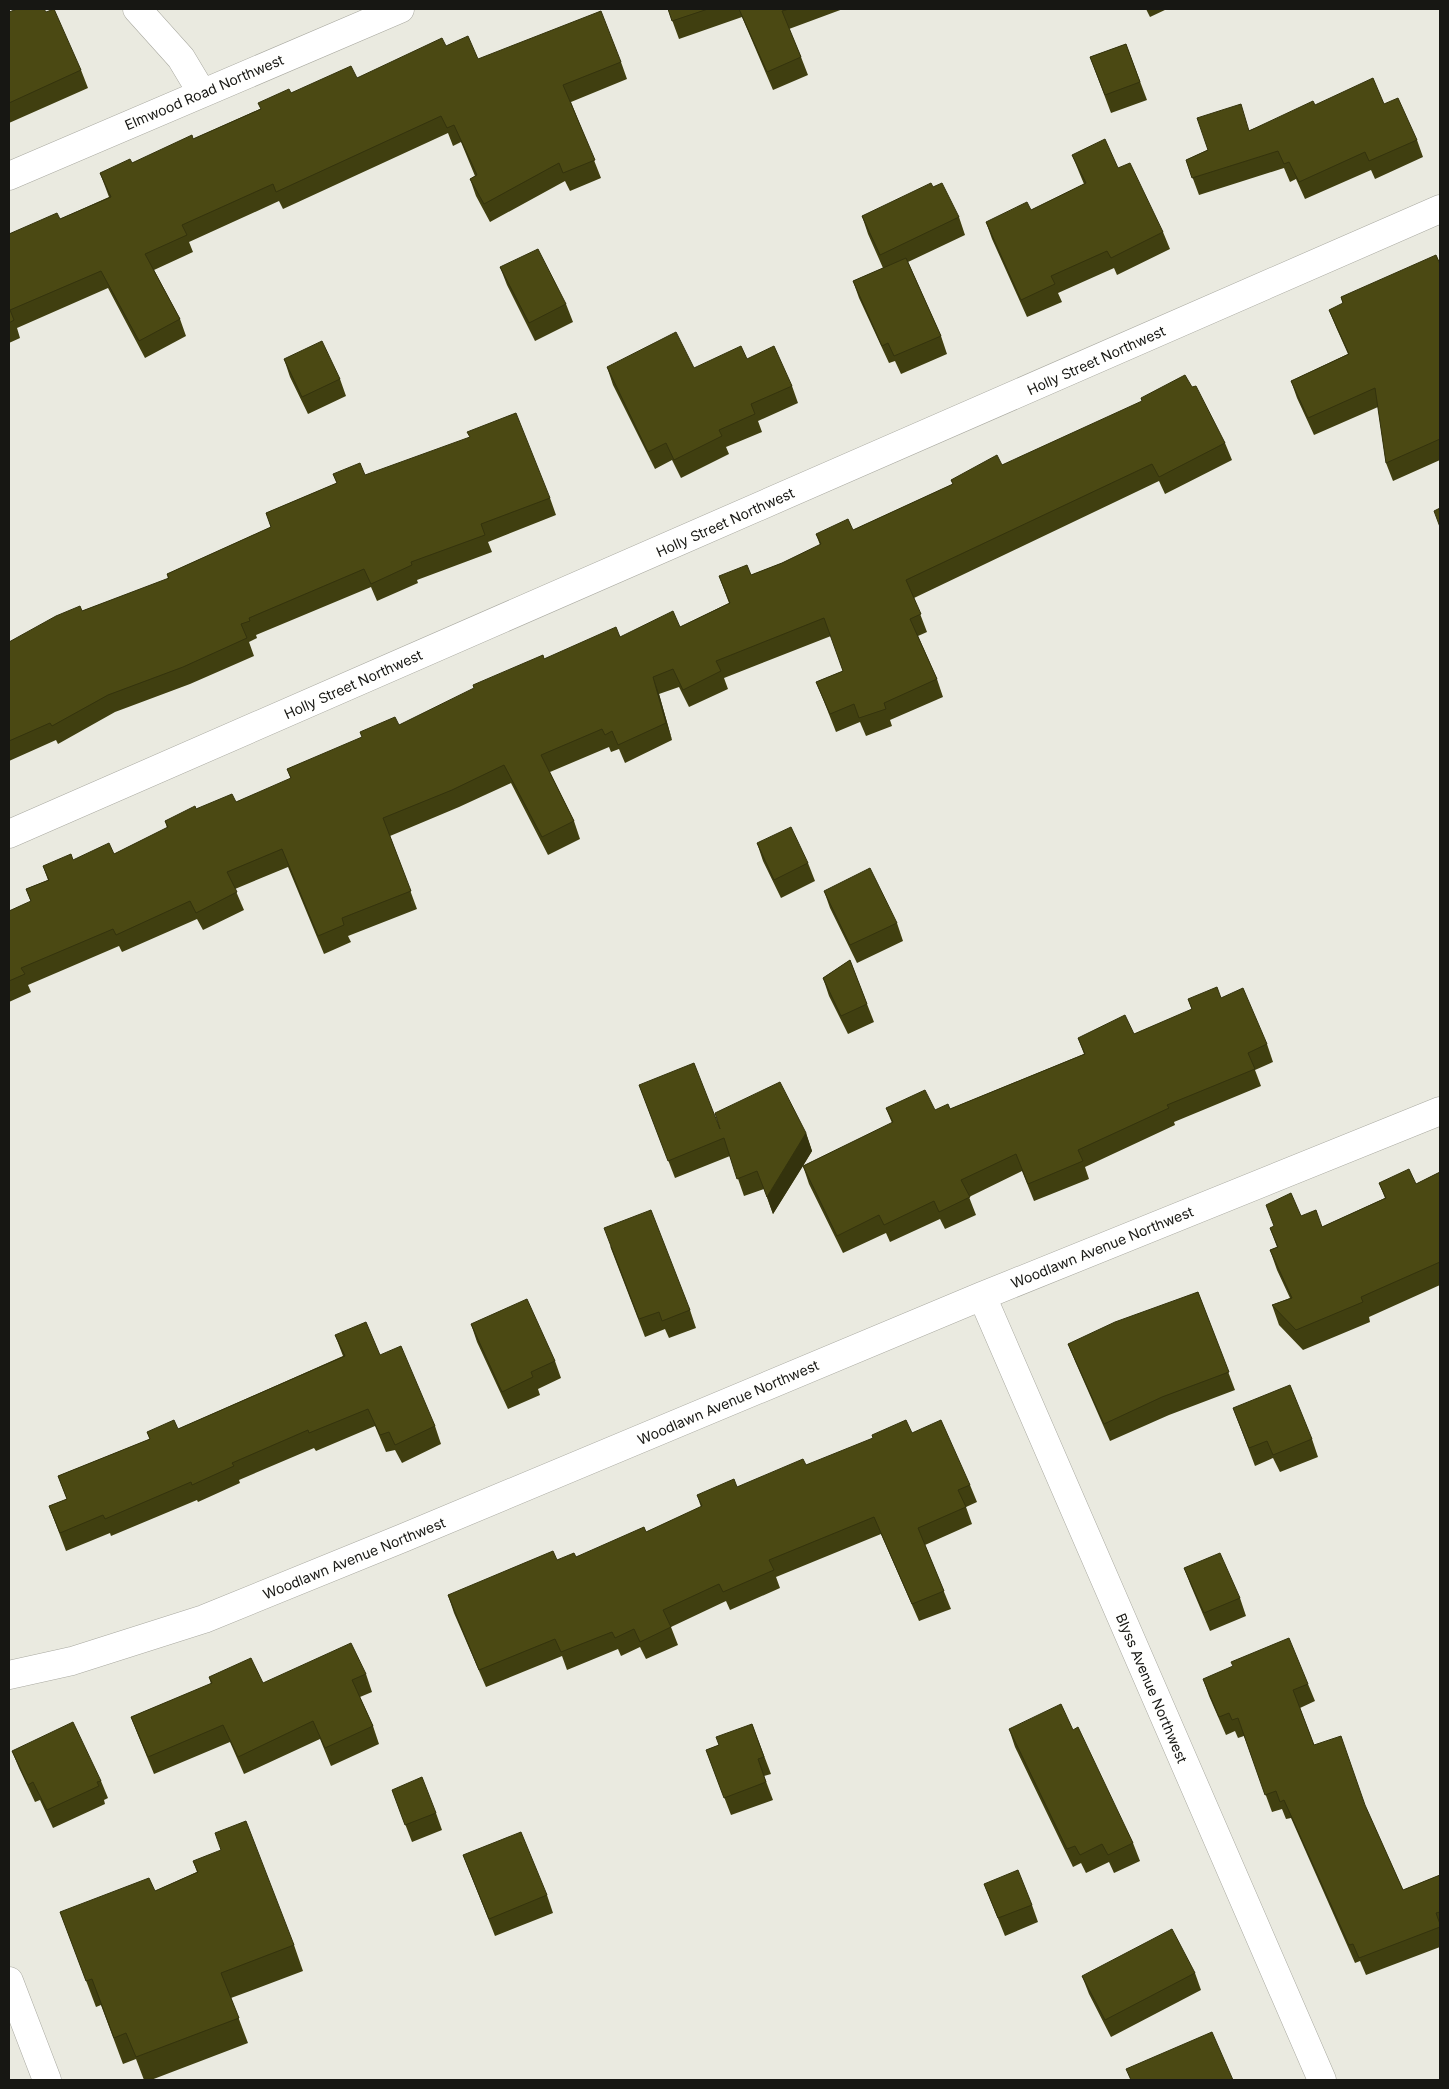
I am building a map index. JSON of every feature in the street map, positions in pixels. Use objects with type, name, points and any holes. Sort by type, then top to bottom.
[{"type":"street","points":[[137,9],[180,58],[202,93]]},
{"type":"street","name":"Elmwood Road Northwest","points":[[9,176],[400,9]]},
{"type":"street","name":"Holly Street Northwest","points":[[9,834],[1440,209]]},
{"type":"street","name":"Woodlawn Avenue Northwest","points":[[9,1675],[72,1661],[204,1619],[982,1296],[1440,1111]]},
{"type":"street","name":"Blyss Avenue Northwest","points":[[982,1296],[1322,2080]]},
{"type":"street","points":[[9,1981],[47,2080]]},
{"type":"building","points":[[17,9],[44,9],[46,12],[54,9],[81,70],[9,103],[9,12]]},
{"type":"building","points":[[668,9],[708,9],[672,21]]},
{"type":"building","points":[[739,9],[789,9],[782,11],[801,57],[767,72]]},
{"type":"building","points":[[601,11],[621,62],[563,85],[595,160],[563,173],[559,163],[484,204],[470,179],[477,175],[454,125],[447,128],[441,116],[276,192],[273,184],[182,225],[187,235],[145,254],[180,319],[139,341],[101,271],[10,310],[14,320],[9,323],[9,234],[57,213],[60,219],[111,197],[100,173],[130,159],[132,163],[192,135],[193,139],[261,109],[258,103],[289,89],[291,93],[351,66],[357,78],[442,38],[446,46],[468,36],[478,59]]},
{"type":"building","points":[[1126,44],[1140,82],[1105,95],[1090,57]]},
{"type":"building","points":[[1373,78],[1384,104],[1398,98],[1417,140],[1369,161],[1365,152],[1299,182],[1289,162],[1284,164],[1278,151],[1192,178],[1186,160],[1208,150],[1197,118],[1241,104],[1249,131],[1313,101],[1315,105]]},
{"type":"building","points":[[1105,139],[1118,168],[1130,163],[1163,232],[1111,258],[1107,251],[1051,276],[1055,284],[1021,300],[986,222],[1027,202],[1031,210],[1086,183],[1072,155]]},
{"type":"building","points":[[931,183],[933,187],[942,183],[959,217],[880,255],[862,216]]},
{"type":"building","points":[[538,249],[566,304],[529,323],[500,267]]},
{"type":"building","points":[[1436,255],[1440,264],[1440,439],[1386,463],[1375,388],[1308,418],[1291,381],[1349,354],[1329,310],[1343,303],[1341,297]]},
{"type":"building","points":[[906,258],[941,336],[894,356],[888,343],[882,346],[853,281]]},
{"type":"building","points":[[676,332],[694,368],[741,346],[747,359],[774,346],[792,386],[751,404],[755,414],[719,430],[722,436],[674,460],[666,443],[648,452],[607,367]]},
{"type":"building","points":[[322,341],[340,379],[302,397],[284,359]]},
{"type":"building","points":[[1185,375],[1192,387],[1196,386],[1225,443],[1159,477],[1152,464],[906,580],[921,614],[910,619],[937,679],[884,703],[886,709],[859,718],[854,704],[830,714],[816,682],[843,671],[824,618],[716,661],[721,671],[683,690],[673,669],[653,677],[666,723],[618,745],[612,731],[605,735],[602,729],[541,755],[574,821],[542,837],[504,765],[452,790],[383,818],[411,891],[342,918],[344,925],[318,936],[282,849],[227,872],[237,892],[196,913],[190,901],[116,935],[113,929],[21,968],[25,974],[9,981],[9,911],[31,901],[26,889],[49,880],[43,866],[71,854],[73,860],[109,843],[114,854],[168,827],[165,821],[195,806],[196,809],[232,794],[236,802],[291,778],[287,769],[362,737],[360,732],[395,717],[399,725],[474,688],[473,685],[543,655],[544,659],[616,627],[620,637],[673,611],[680,627],[730,603],[719,576],[747,565],[751,575],[782,563],[821,544],[816,534],[848,519],[853,530],[953,484],[951,480],[997,455],[1002,465],[1142,401],[1141,398]]},
{"type":"building","points":[[516,413],[550,498],[481,524],[485,535],[411,562],[412,565],[371,584],[364,569],[249,618],[250,621],[241,624],[247,638],[183,667],[108,695],[52,726],[50,723],[9,741],[9,642],[56,616],[80,606],[82,611],[169,578],[167,574],[271,527],[266,513],[337,483],[333,474],[360,463],[365,475],[470,437],[467,432]]},
{"type":"building","points":[[1440,508],[1440,527],[1434,511]]},
{"type":"building","points":[[791,827],[808,863],[774,880],[757,843]]},
{"type":"building","points":[[870,868],[897,923],[850,945],[824,891]]},
{"type":"building","points":[[850,960],[867,1004],[841,1016],[823,978]]},
{"type":"building","points":[[1217,987],[1221,998],[1243,988],[1267,1044],[1248,1053],[1255,1069],[1167,1105],[1169,1108],[1078,1150],[1083,1161],[1028,1184],[1016,1154],[961,1180],[970,1197],[939,1212],[934,1201],[884,1225],[879,1215],[837,1236],[803,1166],[893,1122],[886,1108],[925,1090],[935,1110],[948,1104],[950,1109],[1085,1054],[1078,1038],[1125,1015],[1134,1034],[1192,1009],[1188,999]]},
{"type":"building","points":[[694,1063],[720,1129],[715,1113],[780,1082],[806,1133],[767,1197],[757,1171],[737,1179],[724,1138],[668,1161],[639,1085]]},
{"type":"building","points":[[1409,1169],[1416,1184],[1440,1172],[1440,1262],[1361,1297],[1363,1302],[1296,1330],[1272,1305],[1292,1298],[1270,1250],[1278,1247],[1270,1228],[1274,1226],[1266,1205],[1291,1193],[1301,1216],[1316,1210],[1322,1227],[1386,1198],[1379,1183]]},
{"type":"building","points":[[651,1210],[690,1310],[662,1321],[659,1312],[639,1319],[604,1228]]},
{"type":"building","points":[[1198,1292],[1229,1372],[1162,1397],[1104,1424],[1068,1344],[1115,1322]]},
{"type":"building","points":[[527,1299],[555,1361],[531,1372],[533,1377],[502,1392],[471,1324]]},
{"type":"building","points":[[366,1322],[380,1355],[401,1346],[435,1426],[395,1445],[389,1432],[380,1435],[368,1409],[309,1433],[308,1430],[232,1463],[234,1466],[192,1485],[191,1482],[105,1519],[103,1515],[60,1533],[49,1506],[67,1499],[58,1476],[150,1439],[147,1432],[174,1420],[178,1429],[345,1356],[335,1335]]},
{"type":"building","points":[[1290,1385],[1312,1439],[1273,1455],[1267,1441],[1249,1448],[1233,1408]]},
{"type":"building","points":[[906,1420],[912,1433],[941,1420],[970,1485],[958,1490],[966,1507],[918,1528],[944,1591],[912,1604],[874,1517],[769,1560],[774,1570],[723,1592],[719,1584],[663,1610],[671,1627],[640,1642],[634,1629],[615,1638],[612,1632],[561,1652],[555,1639],[479,1670],[448,1595],[553,1551],[557,1560],[574,1553],[576,1557],[644,1527],[646,1532],[702,1506],[697,1495],[734,1479],[737,1487],[803,1459],[806,1465],[873,1438],[872,1435]]},
{"type":"building","points":[[1220,1553],[1240,1598],[1204,1613],[1184,1568]]},
{"type":"building","points":[[1289,1638],[1308,1684],[1293,1690],[1314,1745],[1341,1736],[1365,1805],[1403,1890],[1440,1875],[1440,1912],[1436,1913],[1440,1927],[1359,1958],[1353,1944],[1349,1945],[1284,1800],[1280,1802],[1276,1791],[1265,1795],[1238,1718],[1232,1720],[1229,1713],[1219,1717],[1203,1679],[1233,1666],[1231,1662]]},
{"type":"building","points":[[351,1643],[366,1674],[352,1680],[373,1726],[325,1748],[313,1721],[238,1757],[223,1725],[148,1757],[131,1717],[212,1683],[209,1677],[251,1658],[263,1683]]},
{"type":"building","points":[[1061,1704],[1073,1730],[1078,1727],[1133,1843],[1108,1855],[1102,1844],[1080,1855],[1075,1846],[1067,1849],[1009,1729]]},
{"type":"building","points":[[73,1722],[101,1781],[97,1782],[99,1786],[47,1810],[33,1782],[28,1785],[12,1751]]},
{"type":"building","points":[[752,1724],[764,1757],[758,1759],[766,1782],[724,1798],[706,1750],[719,1745],[716,1737]]},
{"type":"building","points":[[422,1777],[436,1813],[405,1825],[392,1790]]},
{"type":"building","points":[[246,1821],[294,1945],[221,1973],[239,2018],[136,2057],[126,2033],[114,2038],[92,1979],[86,1981],[60,1912],[149,1878],[155,1891],[198,1872],[193,1861],[221,1850],[215,1833]]},
{"type":"building","points":[[521,1832],[547,1895],[489,1919],[463,1855]]},
{"type":"building","points":[[1018,1870],[1032,1905],[998,1918],[984,1884]]},
{"type":"building","points":[[1172,1929],[1195,1973],[1105,2020],[1082,1976]]},
{"type":"building","points":[[1212,2032],[1233,2080],[1131,2080],[1126,2069]]}]
